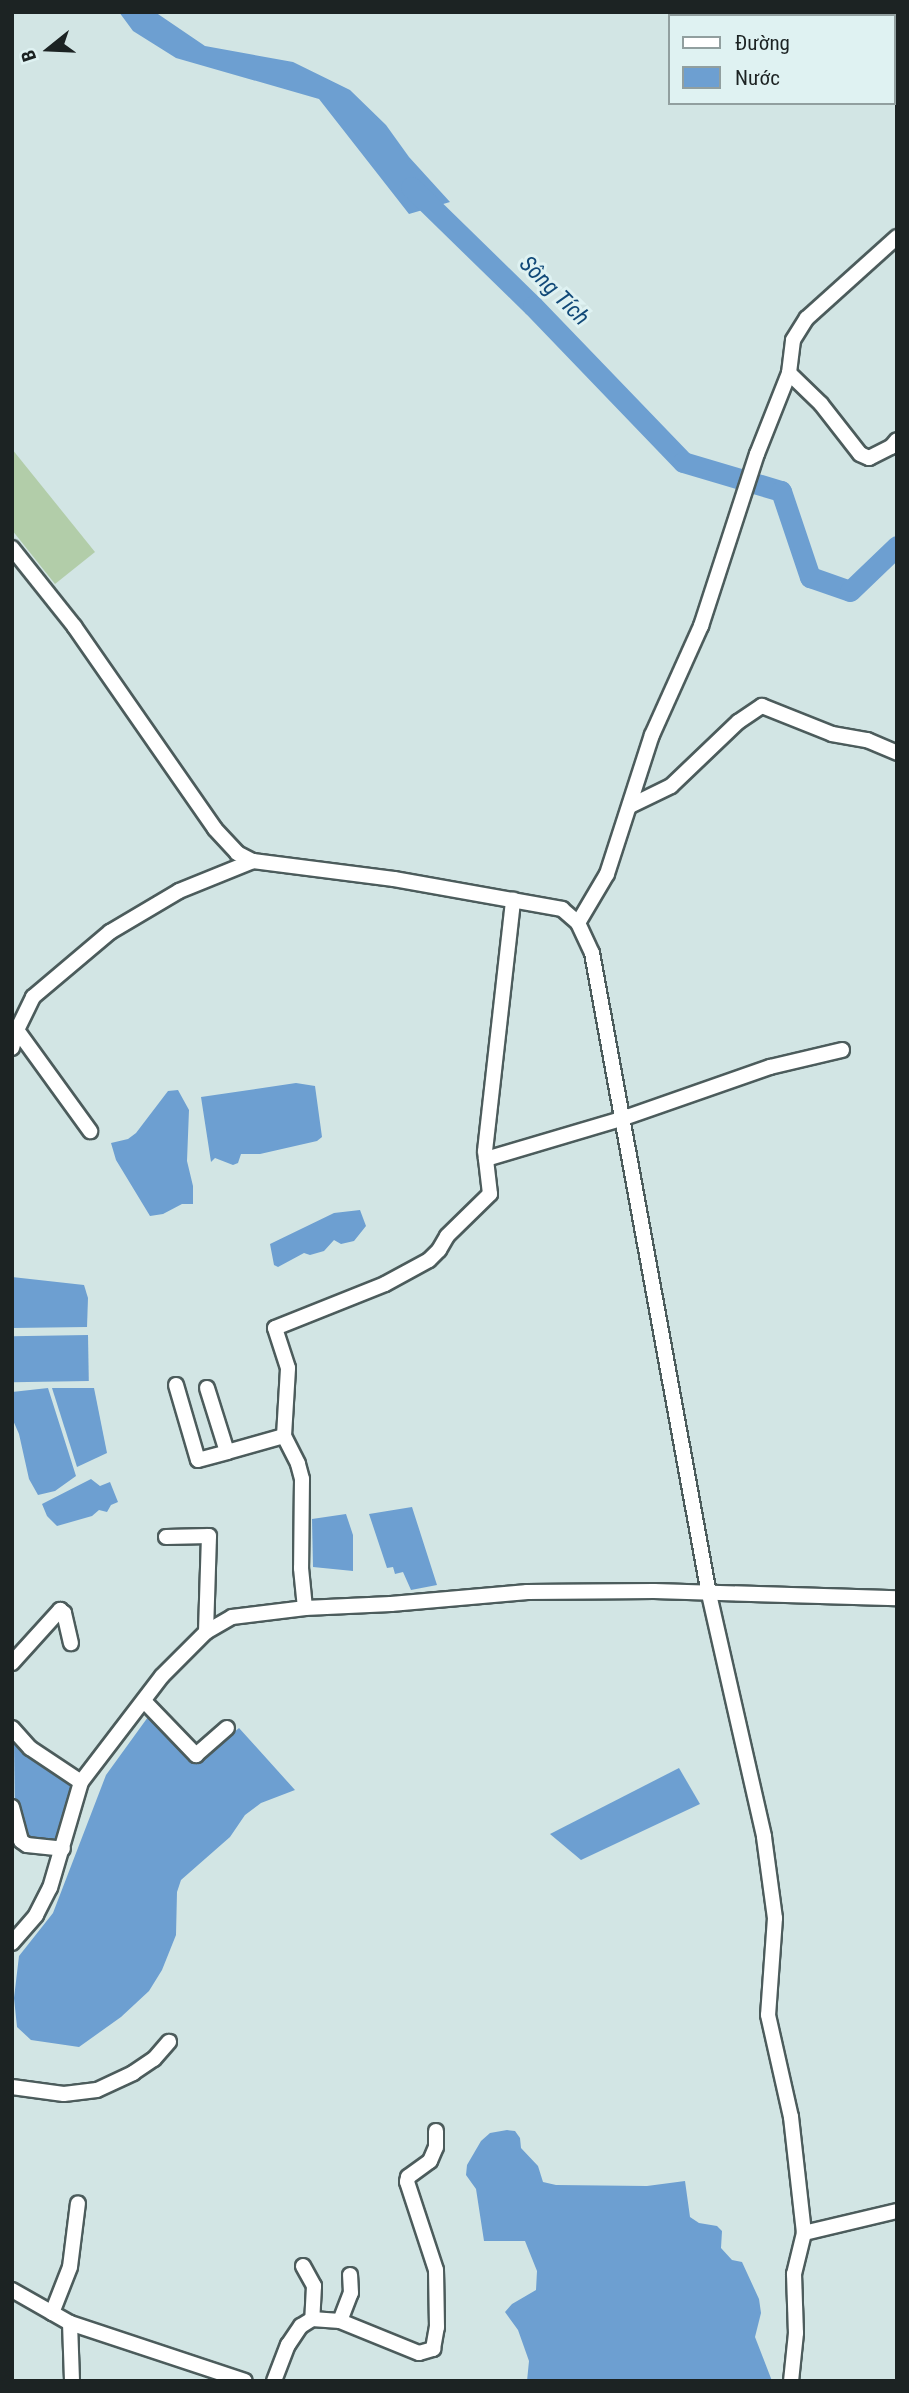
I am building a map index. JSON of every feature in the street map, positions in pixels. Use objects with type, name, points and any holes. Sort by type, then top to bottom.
[{"type":"street","points":[[578,923],[607,874],[652,735],[701,626],[757,454],[789,373],[793,340],[802,324],[897,237]]},
{"type":"street","points":[[789,373],[821,404],[860,454],[869,458],[891,447],[897,440]]},
{"type":"street","points":[[12,548],[74,626],[226,843],[237,853],[253,861],[394,879],[562,909],[578,923],[592,953],[709,1594],[764,1837],[775,1918],[768,2015],[791,2117],[804,2233],[794,2274],[796,2333],[791,2381]]},
{"type":"street","points":[[630,806],[671,786],[738,722],[762,706],[832,734],[867,740],[897,753]]},
{"type":"street","points":[[12,1048],[17,1030],[33,997],[46,983],[110,932],[179,891],[253,861]]},
{"type":"street","points":[[305,1608],[301,1568],[302,1479],[284,1436],[288,1368],[275,1328],[385,1284],[429,1260],[439,1251],[446,1236],[490,1194],[486,1159],[513,900]]},
{"type":"street","points":[[17,1030],[90,1131]]},
{"type":"street","points":[[486,1159],[624,1118],[770,1067],[842,1050]]},
{"type":"street","points":[[176,1385],[198,1460],[284,1436]]},
{"type":"street","points":[[207,1388],[227,1452]]},
{"type":"street","points":[[166,1537],[209,1536],[206,1632]]},
{"type":"street","points":[[12,1943],[45,1901],[63,1849],[80,1782],[145,1702],[162,1676],[206,1632],[232,1617],[305,1608],[391,1604],[527,1592],[654,1591],[897,1598]]},
{"type":"street","points":[[12,1663],[60,1610],[64,1613],[71,1643]]},
{"type":"street","points":[[145,1702],[197,1755],[227,1728]]},
{"type":"street","points":[[12,1728],[30,1748],[80,1782]]},
{"type":"street","points":[[12,1791],[12,1807],[21,1841],[27,1845],[63,1849]]},
{"type":"street","points":[[12,2087],[64,2094],[97,2090],[133,2073],[153,2059],[169,2042]]},
{"type":"street","points":[[274,2381],[288,2345],[301,2326],[312,2319],[340,2321],[419,2353],[433,2349],[437,2327],[436,2270],[407,2182],[408,2177],[430,2161],[436,2147],[436,2131]]},
{"type":"street","points":[[52,2313],[69,2267],[78,2203]]},
{"type":"street","points":[[804,2233],[897,2211]]},
{"type":"street","points":[[303,2266],[314,2286],[312,2319]]},
{"type":"street","points":[[340,2321],[351,2293],[350,2275]]},
{"type":"street","points":[[12,2290],[70,2323],[244,2381]]},
{"type":"street","points":[[70,2323],[72,2381]]},
{"type":"green space","points":[[12,449],[95,552],[55,584],[12,530]]},
{"type":"water","points":[[119,12],[155,12],[205,46],[293,62],[350,90],[386,125],[409,157],[450,202],[409,214],[319,99],[176,58],[133,31]]},
{"type":"water","points":[[296,1083],[315,1086],[322,1137],[317,1141],[260,1154],[241,1154],[238,1163],[233,1165],[215,1158],[211,1162],[201,1097]]},
{"type":"water","points":[[178,1090],[189,1110],[187,1161],[193,1186],[193,1204],[182,1204],[163,1214],[150,1216],[116,1160],[111,1143],[128,1139],[136,1133],[168,1091]]},
{"type":"water","points":[[360,1210],[366,1226],[354,1241],[341,1244],[334,1240],[324,1251],[310,1255],[304,1253],[278,1267],[274,1265],[270,1244],[334,1213]]},
{"type":"water","points":[[12,1277],[84,1285],[88,1298],[87,1327],[12,1328]]},
{"type":"water","points":[[88,1335],[89,1381],[13,1382],[12,1336]]},
{"type":"water","points":[[48,1388],[76,1476],[55,1491],[38,1495],[29,1479],[19,1434],[12,1418],[12,1392]]},
{"type":"water","points":[[52,1388],[94,1388],[107,1453],[77,1467]]},
{"type":"water","points":[[91,1479],[100,1486],[110,1482],[118,1502],[111,1505],[107,1512],[99,1510],[92,1516],[57,1526],[47,1516],[42,1504]]},
{"type":"water","points":[[412,1507],[437,1585],[411,1590],[403,1572],[395,1574],[393,1567],[387,1568],[369,1514]]},
{"type":"water","points":[[346,1514],[353,1535],[353,1571],[313,1567],[312,1519]]},
{"type":"water","points":[[148,1717],[197,1764],[239,1728],[295,1790],[261,1803],[245,1815],[230,1837],[181,1880],[177,1892],[176,1935],[162,1970],[149,1991],[121,2017],[79,2047],[31,2040],[17,2027],[14,1998],[19,1956],[53,1913],[106,1775]]},
{"type":"water","points":[[14,1742],[77,1786],[60,1845],[26,1842],[15,1812]]},
{"type":"water","points":[[679,1768],[700,1804],[581,1860],[550,1834]]},
{"type":"water","points":[[515,2131],[520,2138],[521,2148],[538,2166],[543,2182],[556,2185],[647,2186],[685,2181],[690,2217],[699,2223],[717,2226],[722,2231],[721,2248],[732,2260],[742,2262],[759,2299],[761,2313],[755,2337],[772,2381],[527,2381],[529,2361],[518,2330],[505,2312],[512,2304],[536,2290],[537,2271],[525,2241],[484,2241],[476,2189],[466,2175],[467,2165],[481,2141],[490,2133]]},
{"type":"waterway","name":"Sông Tích","points":[[411,187],[533,306],[683,462],[781,491],[810,577],[850,591],[897,546]]}]
